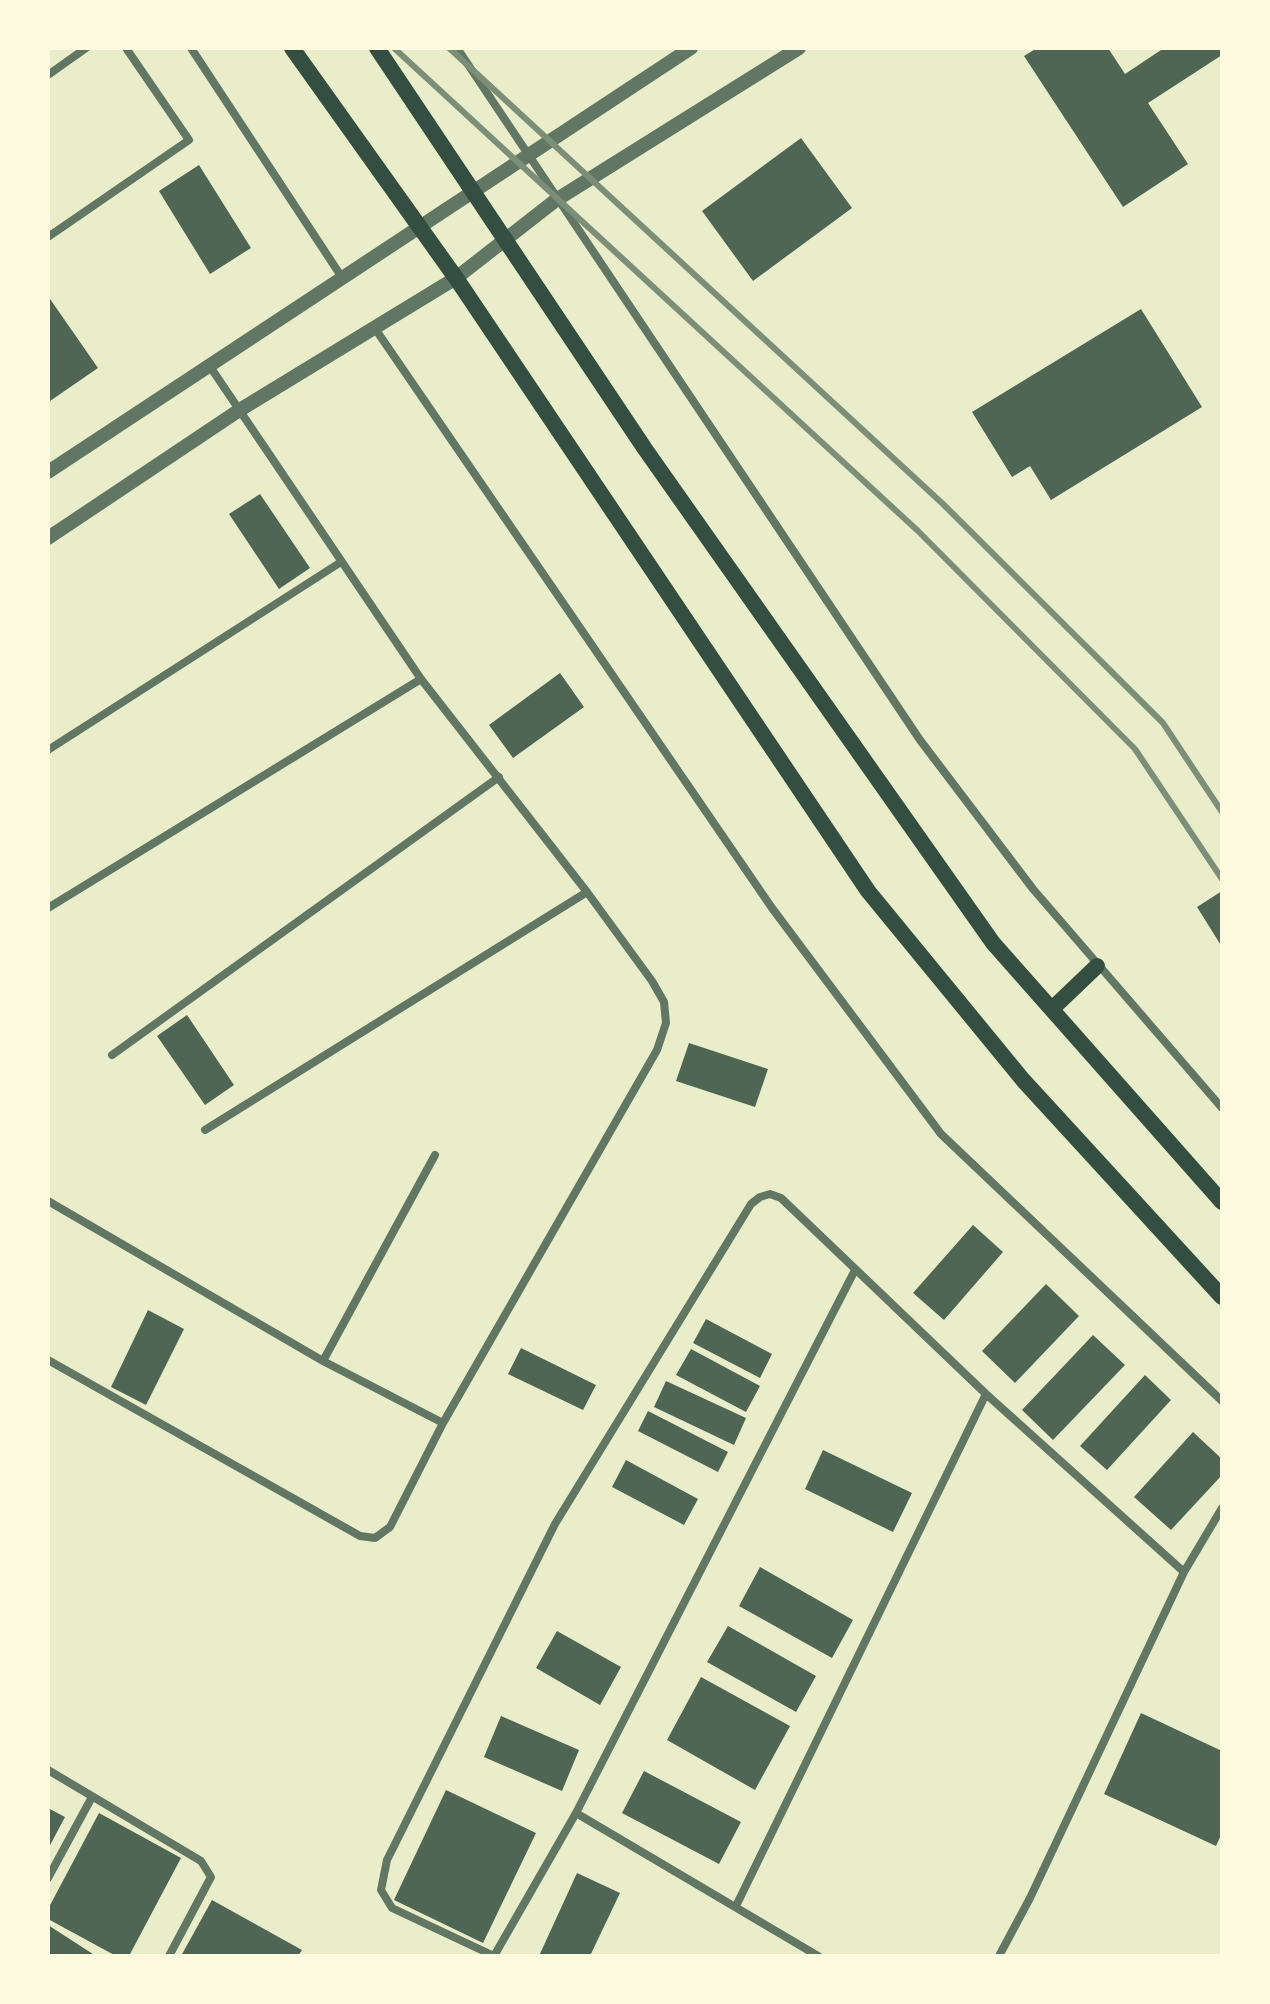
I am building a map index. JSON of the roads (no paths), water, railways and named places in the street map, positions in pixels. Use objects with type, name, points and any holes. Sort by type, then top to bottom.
[{"type":"main road","points":[[292,48],[456,278],[868,891],[1023,1080],[1222,1297]]},
{"type":"main road","points":[[377,48],[504,243],[993,943],[1222,1202]]},
{"type":"main road","points":[[1052,1009],[1097,966]]},
{"type":"street","points":[[48,75],[86,48]]},
{"type":"street","points":[[48,237],[189,140],[126,48]]},
{"type":"street","points":[[191,48],[341,276]]},
{"type":"street","points":[[457,48],[920,740],[1033,889],[1222,1108]]},
{"type":"street","points":[[48,472],[691,48]]},
{"type":"street","points":[[48,538],[238,411],[456,278],[556,200],[799,48]]},
{"type":"street","points":[[374,327],[772,908],[941,1134],[1222,1401]]},
{"type":"street","points":[[48,1360],[360,1536],[375,1538],[390,1527],[443,1423],[657,1050],[666,1023],[664,1002],[652,981],[587,892],[421,679],[209,365]]},
{"type":"street","points":[[48,750],[341,562]]},
{"type":"street","points":[[48,908],[421,679]]},
{"type":"street","points":[[112,1055],[499,777]]},
{"type":"street","points":[[205,1130],[587,892]]},
{"type":"street","points":[[323,1361],[435,1155]]},
{"type":"street","points":[[855,1270],[576,1813],[494,1956],[392,1908],[381,1890],[387,1860],[555,1524],[751,1204],[770,1194],[781,1198],[986,1394],[1184,1572]]},
{"type":"street","points":[[48,1201],[323,1361],[443,1423]]},
{"type":"street","points":[[736,1906],[986,1394]]},
{"type":"street","points":[[999,1956],[1030,1898],[1184,1572],[1222,1508]]},
{"type":"street","points":[[48,1770],[201,1861],[211,1877],[169,1956]]},
{"type":"street","points":[[48,1878],[92,1797]]},
{"type":"street","points":[[576,1813],[818,1956]]},
{"type":"railway","points":[[394,48],[918,531],[1135,749],[1222,879]]},
{"type":"railway","points":[[449,48],[943,504],[1163,723],[1222,812]]}]
